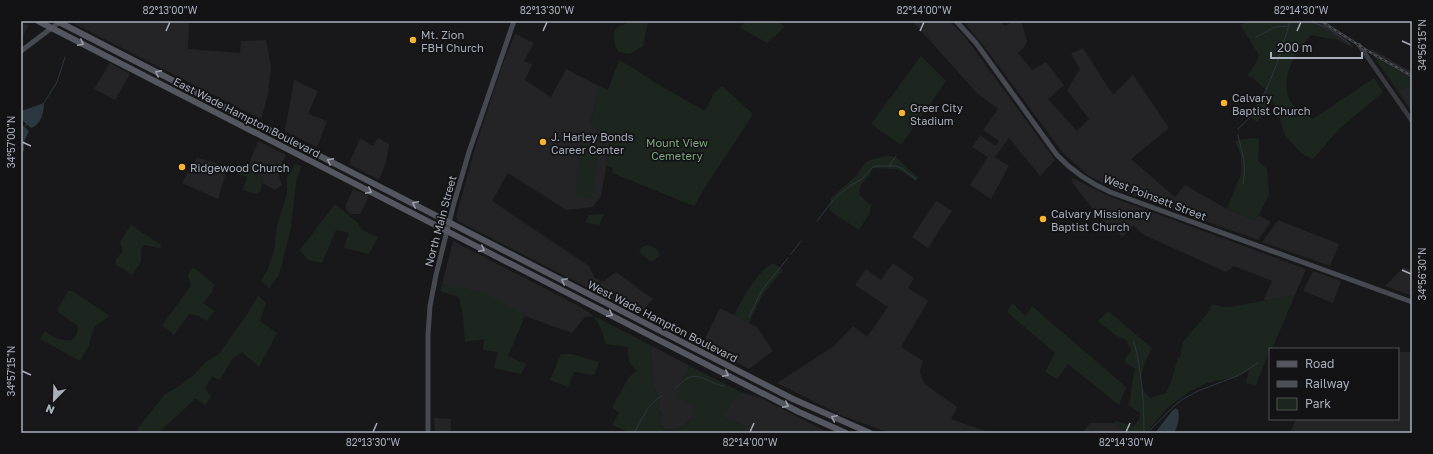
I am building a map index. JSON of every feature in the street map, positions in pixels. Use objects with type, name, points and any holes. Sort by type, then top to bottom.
[{"type":"main road","name":"East Wade Hampton Boulevard","points":[[38,21],[447,231]]},
{"type":"main road","name":"East Wade Hampton Boulevard","points":[[59,21],[449,222]]},
{"type":"main road","points":[[21,51],[59,21]]},
{"type":"main road","name":"North Main Street","points":[[428,433],[427,352],[429,322],[436,275],[469,152],[514,21]]},
{"type":"main road","name":"West Poinsett Street","points":[[956,21],[976,43],[1057,155],[1085,179],[1110,192],[1412,302]]},
{"type":"main road","name":"West Wade Hampton Boulevard","points":[[449,222],[793,399],[870,433]]},
{"type":"main road","name":"West Wade Hampton Boulevard","points":[[447,231],[836,431],[846,433]]},
{"type":"street","points":[[1358,45],[1412,121]]},
{"type":"shaded area","points":[[69,21],[189,21],[188,49],[240,53],[241,41],[266,40],[271,67],[268,95],[261,119]]},
{"type":"shaded area","points":[[949,21],[966,38],[1055,160],[1040,176],[1009,138],[995,157],[1009,166],[991,199],[970,185],[988,157],[972,147],[980,135],[996,146],[999,141],[983,130],[998,109],[977,93],[913,22]]},
{"type":"shaded area","points":[[963,21],[1000,21],[1005,26],[1014,21],[1021,21],[1027,41],[1025,46],[1018,53],[1032,70],[1046,62],[1064,85],[1048,99],[1077,131],[1089,119],[1067,90],[1080,69],[1071,54],[1083,48],[1113,95],[1133,75],[1169,128],[1131,159],[1175,197],[1185,185],[1227,209],[1256,220],[1259,215],[1271,222],[1258,240],[1115,189],[1089,176],[1063,153],[983,45]]},
{"type":"shaded area","points":[[1311,21],[1324,21],[1340,32],[1354,48],[1338,40]]},
{"type":"shaded area","points":[[21,22],[28,26],[21,40]]},
{"type":"shaded area","name":"J. Harley Bonds Career Center","points":[[515,34],[534,43],[524,61],[532,65],[525,80],[551,97],[566,69],[599,86],[590,124],[608,136],[610,147],[601,196],[593,207],[566,210],[508,173],[492,201],[589,266],[595,278],[603,282],[616,272],[653,299],[639,314],[458,221],[456,217],[474,151],[502,66]]},
{"type":"shaded area","points":[[1370,48],[1412,72],[1412,79],[1374,57]]},
{"type":"shaded area","points":[[110,63],[130,74],[115,100],[94,89]]},
{"type":"shaded area","points":[[294,80],[318,91],[308,114],[327,121],[317,147],[285,131]]},
{"type":"shaded area","points":[[1412,86],[1412,112],[1397,90]]},
{"type":"shaded area","points":[[44,103],[43,114],[40,121],[31,128],[21,119],[21,111]]},
{"type":"shaded area","points":[[21,124],[29,131],[24,142],[24,150],[21,156]]},
{"type":"shaded area","points":[[360,138],[373,146],[378,138],[389,144],[386,162],[379,180],[349,164]]},
{"type":"shaded area","points":[[258,141],[286,155],[278,172],[282,185],[275,190],[262,183],[263,178],[247,169]]},
{"type":"shaded area","points":[[197,158],[228,166],[218,199],[182,183]]},
{"type":"shaded area","points":[[1073,178],[1106,195],[1306,269],[1295,295],[1263,301],[1272,281],[1234,266],[1226,272],[1144,235],[1133,225],[1123,237],[1101,219],[1071,181]]},
{"type":"shaded area","points":[[353,189],[369,196],[360,214],[351,214],[347,211],[345,206]]},
{"type":"shaded area","points":[[936,201],[952,211],[928,248],[912,237]]},
{"type":"shaded area","points":[[1278,220],[1339,244],[1330,266],[1262,242]]},
{"type":"shaded area","points":[[453,241],[581,307],[594,316],[585,317],[572,333],[525,316],[466,288],[455,288],[442,284]]},
{"type":"shaded area","points":[[893,263],[914,278],[908,288],[928,301],[901,347],[923,361],[920,370],[921,377],[926,385],[957,407],[951,419],[985,431],[996,433],[890,433],[843,416],[777,383],[834,346],[853,326],[867,337],[888,307],[855,285],[866,269],[881,280]]},
{"type":"shaded area","points":[[1412,266],[1412,296],[1385,286],[1404,267],[1409,270]]},
{"type":"shaded area","points":[[1313,271],[1341,281],[1333,303],[1303,291]]},
{"type":"shaded area","points":[[720,308],[757,327],[773,351],[749,369],[702,345]]},
{"type":"shaded area","points":[[650,345],[690,366],[680,384],[693,406],[695,415],[683,426],[675,430],[665,429],[659,424],[662,414],[658,408],[660,402],[659,398],[653,386]]},
{"type":"shaded area","points":[[1399,352],[1412,352],[1412,433],[1290,433],[1296,420],[1399,420]]},
{"type":"shaded area","points":[[741,392],[761,398],[829,433],[741,433],[746,426],[723,417],[732,400]]},
{"type":"shaded area","points":[[1176,408],[1179,413],[1179,419],[1174,433],[1155,433],[1172,411]]},
{"type":"shaded area","points":[[434,418],[451,419],[451,433],[435,433]]},
{"type":"shaded area","points":[[1090,423],[1114,423],[1124,431],[1124,433],[1082,433]]},
{"type":"green space","points":[[632,21],[648,21],[643,46],[630,54],[619,52],[614,42],[615,31],[620,26]]},
{"type":"green space","points":[[746,21],[777,21],[785,27],[767,43],[740,28]]},
{"type":"green space","points":[[1249,21],[1311,21],[1338,40],[1311,35],[1295,57],[1288,73],[1287,90],[1289,99],[1296,108],[1313,119],[1374,78],[1383,92],[1338,130],[1313,159],[1301,153],[1284,134],[1280,118],[1273,101],[1257,122],[1250,117],[1266,90],[1247,75],[1255,65],[1259,55],[1240,25]]},
{"type":"green space","name":"Greer City Stadium","points":[[921,56],[946,81],[901,145],[871,124]]},
{"type":"green space","points":[[1374,57],[1412,79],[1412,86],[1397,90]]},
{"type":"green space","name":"Mount View Cemetery","points":[[619,60],[652,81],[705,111],[714,93],[722,86],[753,114],[694,206],[612,173],[613,168],[606,165],[610,147],[608,136],[590,124],[599,86],[608,90]]},
{"type":"green space","points":[[1253,138],[1259,139],[1258,161],[1267,169],[1269,195],[1256,220],[1227,209],[1241,174],[1241,155],[1235,141]]},
{"type":"green space","points":[[581,143],[599,145],[593,198],[575,196]]},
{"type":"green space","points":[[887,155],[897,158],[918,178],[916,181],[898,169],[873,168],[870,175],[860,188],[859,194],[871,206],[870,213],[859,230],[829,210],[831,198],[857,175],[865,163]]},
{"type":"green space","points":[[295,164],[301,166],[296,182],[291,228],[279,275],[269,288],[261,281],[268,269],[274,251],[277,225],[287,194],[287,178]]},
{"type":"green space","points":[[243,165],[263,178],[261,191],[255,194],[243,190],[247,177],[237,174],[236,171]]},
{"type":"green space","points":[[335,204],[358,223],[362,230],[378,237],[369,254],[344,248],[349,233],[336,230],[322,263],[308,260],[300,250]]},
{"type":"green space","points":[[604,214],[599,225],[587,223],[586,220],[589,215]]},
{"type":"green space","points":[[131,225],[161,245],[160,248],[144,245],[141,250],[141,262],[132,275],[115,264],[116,259],[123,251],[120,242]]},
{"type":"green space","points":[[648,245],[657,249],[660,255],[652,262],[639,253],[642,247]]},
{"type":"green space","points":[[773,263],[783,270],[763,294],[749,323],[734,316],[755,279]]},
{"type":"green space","points":[[193,268],[214,284],[212,292],[203,303],[214,311],[207,321],[198,316],[189,314],[174,335],[162,325],[191,286],[188,275]]},
{"type":"green space","points":[[442,284],[484,293],[525,316],[508,356],[526,364],[521,374],[494,368],[498,352],[483,350],[484,339],[465,342],[463,315],[459,297],[440,291]]},
{"type":"green space","points":[[68,291],[72,291],[110,316],[95,326],[89,345],[80,361],[40,339],[45,331],[64,340],[72,340],[77,334],[78,326],[57,310]]},
{"type":"green space","points":[[1295,295],[1272,348],[1269,348],[1256,385],[1246,383],[1249,371],[1235,377],[1207,383],[1190,391],[1167,408],[1146,433],[1124,433],[1124,431],[1114,423],[1116,421],[1133,426],[1139,420],[1140,413],[1128,405],[1131,396],[1135,369],[1124,361],[1131,350],[1126,340],[1115,335],[1098,321],[1108,311],[1152,348],[1141,376],[1142,389],[1150,398],[1166,393],[1171,382],[1178,357],[1180,358],[1183,342],[1210,310],[1212,304],[1230,307]]},
{"type":"green space","points":[[258,296],[266,303],[260,321],[277,333],[259,367],[242,352],[232,359],[220,380],[212,377],[205,388],[211,397],[205,405],[195,398],[160,431],[163,433],[136,433],[138,428],[165,394],[194,375],[206,362],[219,354]]},
{"type":"green space","points":[[1012,303],[1026,316],[1032,306],[1126,387],[1119,405],[1068,364],[1057,379],[1045,372],[1055,353],[1007,312]]},
{"type":"green space","points":[[594,316],[650,345],[653,386],[660,402],[658,408],[662,416],[659,422],[661,427],[669,430],[677,429],[685,425],[695,415],[693,406],[679,398],[680,384],[690,366],[741,392],[732,400],[723,417],[746,426],[741,433],[625,433],[626,431],[612,425],[619,413],[612,407],[629,377],[637,371],[629,360],[628,347],[606,344],[602,331]]},
{"type":"green space","points":[[561,354],[572,354],[599,362],[594,375],[574,372],[568,387],[550,380]]},
{"type":"waterway","points":[[1238,129],[1248,120],[1264,94],[1277,64],[1290,21]]},
{"type":"waterway","points":[[1308,21],[1328,28],[1350,44]]},
{"type":"waterway","points":[[1256,37],[1275,27],[1289,26]]},
{"type":"waterway","points":[[44,103],[57,82],[65,57]]},
{"type":"waterway","points":[[1238,135],[1244,164],[1243,184]]},
{"type":"waterway","points":[[890,165],[896,156]]},
{"type":"waterway","points":[[817,221],[835,198],[851,185],[862,179],[875,166],[896,166],[916,179]]},
{"type":"waterway","points":[[791,254],[801,241]]},
{"type":"waterway","points":[[749,317],[762,290],[788,258]]},
{"type":"waterway","points":[[1134,342],[1142,387],[1144,433]]},
{"type":"waterway","points":[[1147,433],[1183,399],[1198,391],[1237,376],[1258,363]]},
{"type":"waterway","points":[[675,388],[686,379],[692,377],[702,378],[724,386]]},
{"type":"waterway","points":[[634,433],[648,408],[662,396]]},
{"type":"railway","points":[[1321,21],[1368,51],[1412,76]]},
{"type":"place","name":"Mt. Zion FBH Church","points":[[413,40]]},
{"type":"place","name":"Calvary Baptist Church","points":[[1224,103]]},
{"type":"place","name":"Greer City Stadium","points":[[902,113]]},
{"type":"place","name":"J. Harley Bonds Career Center","points":[[543,142]]},
{"type":"place","name":"Ridgewood Church","points":[[182,167]]},
{"type":"place","name":"Calvary Missionary Baptist Church","points":[[1043,219]]}]
